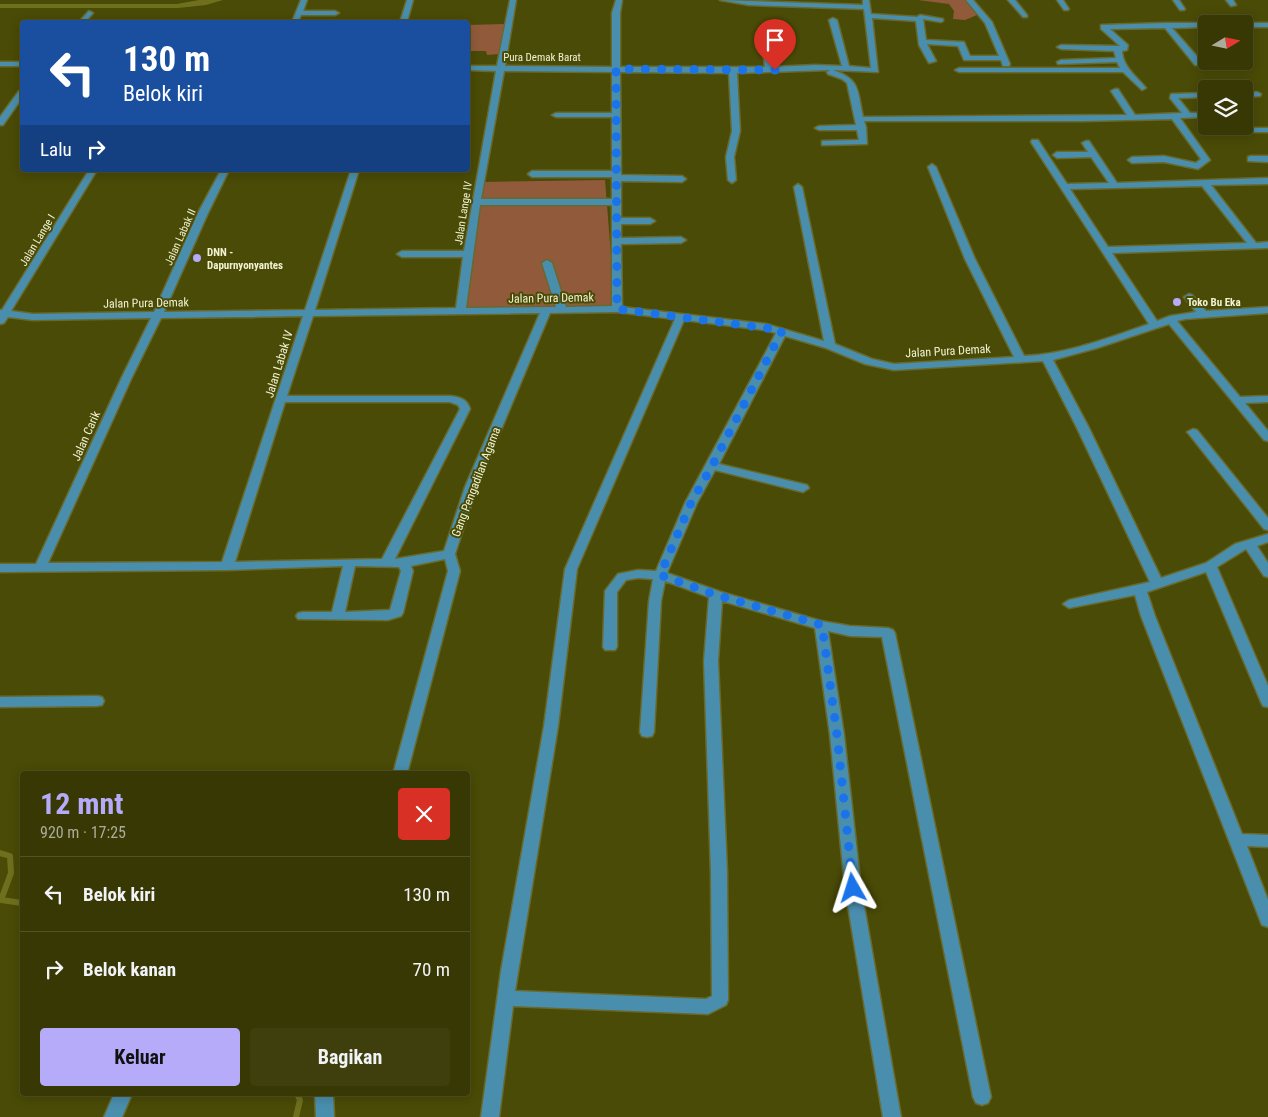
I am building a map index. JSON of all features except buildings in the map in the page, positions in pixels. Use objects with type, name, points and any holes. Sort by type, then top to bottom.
[{"type":"street","points":[[296,20],[304,0]]},
{"type":"street","points":[[404,20],[410,0]]},
{"type":"street","name":"Jalan Lange IV","points":[[460,312],[476,202],[513,0]]},
{"type":"street","points":[[617,309],[616,13],[619,0]]},
{"type":"street","points":[[722,0],[759,3],[867,3],[875,70],[846,68],[799,69]]},
{"type":"street","points":[[969,0],[988,22],[1009,70]]},
{"type":"street","points":[[1011,0],[1025,16]]},
{"type":"street","points":[[1060,0],[1066,9]]},
{"type":"street","points":[[1176,0],[1182,9]]},
{"type":"street","points":[[923,4],[923,14],[920,18],[923,42],[932,61]]},
{"type":"street","points":[[84,20],[89,13]]},
{"type":"street","points":[[299,13],[335,13]]},
{"type":"street","points":[[869,16],[941,20]]},
{"type":"street","points":[[833,20],[839,48],[846,68]]},
{"type":"street","points":[[1253,25],[1268,24]]},
{"type":"street","points":[[1166,25],[1198,63]]},
{"type":"street","points":[[1061,47],[1124,48],[1124,45],[1104,27],[1198,25]]},
{"type":"street","points":[[765,33],[769,70]]},
{"type":"street","points":[[923,42],[962,44],[968,58],[1003,58]]},
{"type":"street","points":[[1118,49],[1119,60],[1124,70],[1142,88]]},
{"type":"street","points":[[1046,62],[1119,60]]},
{"type":"street","points":[[0,64],[20,64]]},
{"type":"street","name":"Pura Demak Barat","points":[[470,68],[733,71],[799,69]]},
{"type":"street","points":[[799,69],[833,73],[848,78],[853,87],[864,142],[825,143]]},
{"type":"street","points":[[959,70],[1124,70]]},
{"type":"street","points":[[732,180],[730,157],[736,131],[733,71]]},
{"type":"street","points":[[1115,91],[1132,117]]},
{"type":"street","points":[[1253,94],[1258,94]]},
{"type":"street","points":[[1188,116],[1174,96],[1198,95]]},
{"type":"street","points":[[0,123],[20,96]]},
{"type":"street","points":[[556,115],[616,115]]},
{"type":"street","points":[[819,128],[861,123],[1198,115]]},
{"type":"street","points":[[1132,160],[1164,159],[1198,166],[1206,160],[1174,116]]},
{"type":"street","points":[[1257,130],[1268,130]]},
{"type":"street","points":[[1035,142],[1154,324]]},
{"type":"street","points":[[1086,143],[1115,186]]},
{"type":"street","points":[[1056,156],[1094,154]]},
{"type":"street","points":[[1251,159],[1268,159]]},
{"type":"street","points":[[1198,166],[1200,173],[1253,246]]},
{"type":"street","points":[[932,167],[970,260],[1021,360]]},
{"type":"street","name":"Jalan Lange I","points":[[2,317],[92,172]]},
{"type":"street","name":"Jalan Labak II","points":[[158,315],[203,213],[224,172]]},
{"type":"street","name":"Jalan Labak IV","points":[[226,566],[354,172]]},
{"type":"street","points":[[532,174],[682,179]]},
{"type":"street","points":[[1065,187],[1268,181]]},
{"type":"street","points":[[798,188],[830,346]]},
{"type":"street","points":[[476,202],[617,202]]},
{"type":"street","points":[[617,221],[650,221]]},
{"type":"street","points":[[617,241],[681,240]]},
{"type":"street","points":[[1105,250],[1268,245]]},
{"type":"street","points":[[402,254],[468,254]]},
{"type":"street","points":[[548,263],[562,309]]},
{"type":"street","points":[[1189,297],[1202,313]]},
{"type":"street","name":"Jalan Pura Demak","points":[[2,317],[617,309],[681,316],[782,331],[830,346],[869,362],[894,367],[1047,358],[1093,346],[1170,319],[1202,313],[1268,310]]},
{"type":"street","name":"Gang Pengadilan Agama","points":[[401,771],[454,571],[449,554],[471,487],[546,310]]},
{"type":"street","name":"Jalan Carik","points":[[40,568],[127,377],[158,315]]},
{"type":"street","points":[[490,1117],[506,998],[551,726],[571,569],[681,316]]},
{"type":"street","points":[[1170,319],[1268,438]]},
{"type":"street","points":[[646,732],[655,601],[660,575],[691,503],[782,331]]},
{"type":"street","points":[[1047,358],[1084,428],[1157,583]]},
{"type":"street","points":[[281,399],[450,399],[459,400],[464,403],[464,409],[387,562]]},
{"type":"street","points":[[1236,400],[1268,399]]},
{"type":"street","points":[[1193,432],[1268,526]]},
{"type":"street","points":[[712,466],[803,488]]},
{"type":"street","points":[[1069,604],[1140,590],[1210,566],[1239,547],[1250,542],[1268,538]]},
{"type":"street","points":[[1250,542],[1268,573]]},
{"type":"street","points":[[0,568],[226,566],[350,562],[402,563],[449,554]]},
{"type":"street","points":[[338,615],[350,562]]},
{"type":"street","points":[[303,616],[388,616],[396,613],[407,571],[402,563]]},
{"type":"street","points":[[1210,566],[1268,702]]},
{"type":"street","points":[[610,647],[611,592],[622,577],[629,575],[660,575],[716,595],[822,625],[850,631],[888,633],[982,1097]]},
{"type":"street","points":[[1140,590],[1148,616],[1268,920]]},
{"type":"street","points":[[506,998],[708,1007],[720,1000],[719,872],[711,661],[716,595]]},
{"type":"street","points":[[822,625],[837,735],[853,888],[892,1117]]},
{"type":"street","points":[[0,702],[97,701]]},
{"type":"street","points":[[1236,840],[1268,841]]},
{"type":"street","points":[[113,1117],[122,1096]]},
{"type":"street","points":[[324,1096],[325,1117]]},
{"type":"shaded area","points":[[199,0],[223,0],[206,5],[178,8],[0,8],[0,4],[177,4]]},
{"type":"shaded area","points":[[918,0],[966,0],[977,12],[977,15],[965,20],[953,19],[954,11],[949,4]]},
{"type":"shaded area","points":[[505,24],[499,54],[487,55],[486,51],[470,51],[470,25]]},
{"type":"shaded area","points":[[605,180],[615,306],[465,311],[484,182]]},
{"type":"waterway","points":[[0,853],[10,856],[11,873],[1,900],[20,903]]},
{"type":"waterway","points":[[296,1117],[300,1100],[298,1096]]},
{"type":"place","name":"DNN - Dapurnyonyantes","points":[[197,258]]},
{"type":"place","name":"Toko Bu Eka","points":[[1177,302]]},
{"type":"route","points":[[775,70],[616,69],[617,309],[681,316],[782,331],[691,503],[660,575],[716,595],[822,625],[837,735],[853,888]]}]
